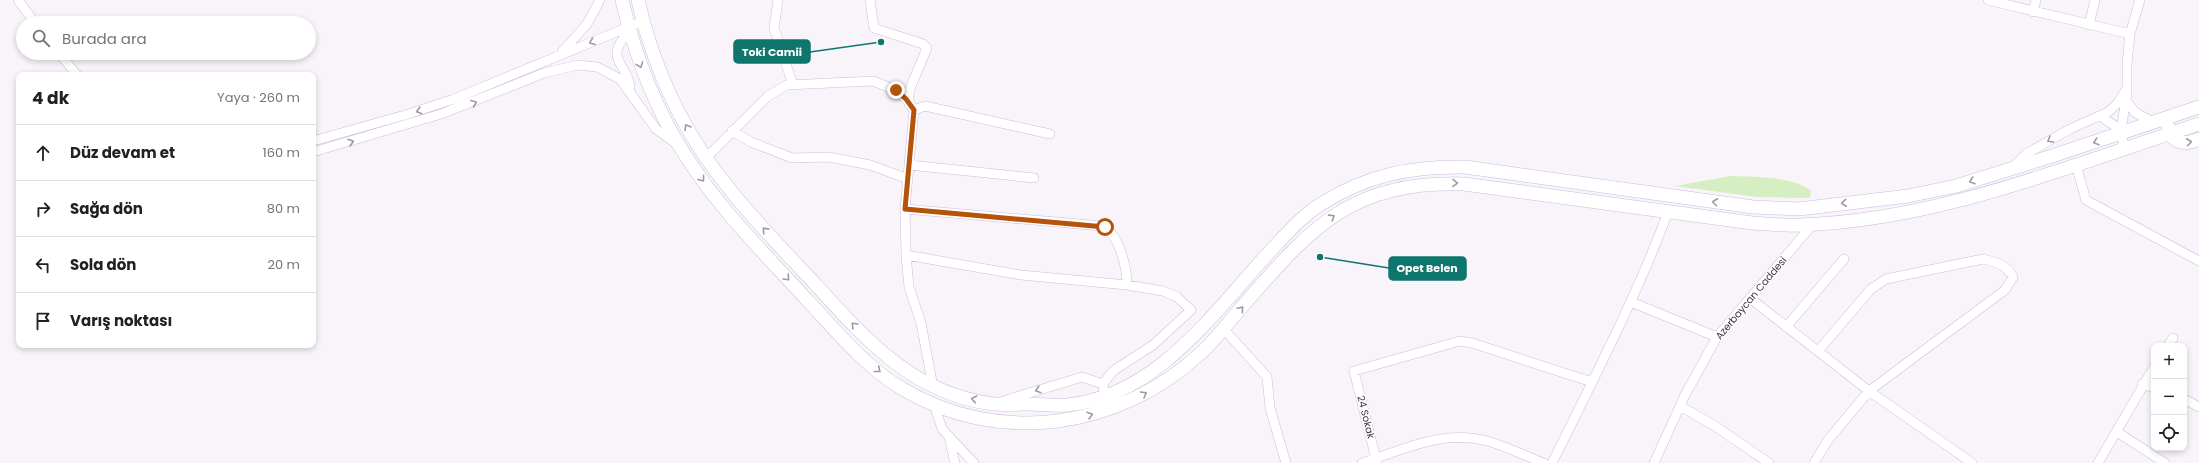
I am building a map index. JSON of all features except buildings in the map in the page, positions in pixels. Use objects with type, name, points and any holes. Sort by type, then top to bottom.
[{"type":"highway","points":[[622,0],[629,30],[645,77],[679,146],[724,208],[839,334],[867,361],[899,387],[934,404],[955,412],[994,420],[1029,423],[1071,421],[1108,410],[1142,396],[1174,375],[1203,351],[1303,240],[1329,218],[1365,198],[1399,188],[1431,183],[1464,184],[1752,223],[1813,224],[1858,220],[1918,211],[1960,202],[2199,124]]},
{"type":"highway","points":[[638,0],[643,21],[662,77],[681,117],[706,158],[737,198],[850,322],[878,349],[908,374],[933,387],[959,396],[994,404],[1068,404],[1103,390],[1134,382],[1165,362],[1192,340],[1292,228],[1320,205],[1359,183],[1396,172],[1430,167],[1465,168],[1730,204],[1799,209],[1908,196],[1956,186],[2199,107]]},
{"type":"highway","points":[[2166,118],[2169,134],[2175,140],[2183,143],[2199,139]]},
{"type":"street","points":[[18,0],[30,16]]},
{"type":"street","points":[[559,55],[587,24],[600,0]]},
{"type":"street","points":[[778,0],[774,28],[793,84]]},
{"type":"street","points":[[870,0],[874,28],[923,44],[927,48],[909,91],[912,107],[905,209],[906,255],[909,288],[921,323],[933,387]]},
{"type":"street","points":[[1988,0],[2130,34]]},
{"type":"street","points":[[2033,12],[2036,0]]},
{"type":"street","points":[[2089,25],[2095,0]]},
{"type":"street","points":[[2124,149],[2121,132],[2126,101],[2130,34],[2140,0]]},
{"type":"street","points":[[317,140],[436,105],[481,89],[559,55],[629,30],[643,21]]},
{"type":"street","points":[[629,30],[619,43],[616,52],[619,62],[630,81],[630,91]]},
{"type":"street","points":[[65,60],[75,72]]},
{"type":"street","points":[[316,151],[468,105],[544,73],[567,66],[588,65],[605,70],[620,79],[656,129],[679,146]]},
{"type":"street","points":[[706,158],[768,96],[787,85],[874,81],[896,90],[912,107]]},
{"type":"street","points":[[2012,168],[2026,154],[2070,129],[2100,116],[2117,104],[2126,89]]},
{"type":"street","points":[[2126,101],[2136,113],[2153,122]]},
{"type":"street","points":[[912,107],[925,106],[1050,134]]},
{"type":"street","points":[[2100,116],[2121,132]]},
{"type":"street","points":[[732,131],[751,142],[792,158],[829,156],[870,165],[908,179]]},
{"type":"street","points":[[317,140],[331,148]]},
{"type":"street","points":[[909,165],[1034,178]]},
{"type":"street","points":[[2076,165],[2086,200],[2199,261]]},
{"type":"street","points":[[905,209],[1102,226],[1110,232],[1125,261],[1127,285]]},
{"type":"street","points":[[1552,463],[1650,261],[1668,212]]},
{"type":"street","name":"Azerbaycan Caddesi","points":[[1654,463],[1680,406],[1717,337],[1751,299],[1813,224]]},
{"type":"street","points":[[906,255],[1021,275],[1127,285],[1164,291],[1177,297],[1191,310],[1153,346],[1113,371],[1103,390],[1108,410]]},
{"type":"street","points":[[1786,327],[1844,259]]},
{"type":"street","points":[[1814,463],[1828,440],[1869,391],[2005,290],[2013,277],[2009,270],[1998,263],[1983,259],[1886,279],[1871,289],[1818,351]]},
{"type":"street","points":[[1751,299],[1869,391],[1972,463]]},
{"type":"street","points":[[1631,302],[1717,337]]},
{"type":"street","points":[[1223,328],[1267,377],[1270,408],[1286,463]]},
{"type":"street","name":"24 Sokak","points":[[1376,461],[1354,371],[1460,341],[1472,343],[1592,382]]},
{"type":"street","points":[[2098,463],[2117,432],[2142,384],[2151,371]]},
{"type":"street","points":[[994,404],[1082,377],[1103,390]]},
{"type":"street","points":[[2142,384],[2151,387]]},
{"type":"street","points":[[2187,401],[2199,407]]},
{"type":"street","points":[[934,404],[942,429],[974,463]]},
{"type":"street","points":[[1680,406],[1715,426],[1769,463]]},
{"type":"street","points":[[2117,432],[2165,463]]},
{"type":"street","points":[[949,437],[955,463]]},
{"type":"street","points":[[1362,463],[1376,461],[1403,447],[1438,439],[1464,437],[1487,441],[1544,463]]},
{"type":"street","points":[[1956,463],[1961,455]]},
{"type":"green space","points":[[1731,176],[1773,178],[1794,182],[1811,191],[1810,198],[1757,197],[1675,186]]},
{"type":"place","name":"Toki Camii","points":[[881,42]]},
{"type":"place","name":"Opet Belen","points":[[1320,257]]},
{"type":"route","points":[[896,90],[906,99],[914,110],[905,209],[1105,227]]}]
